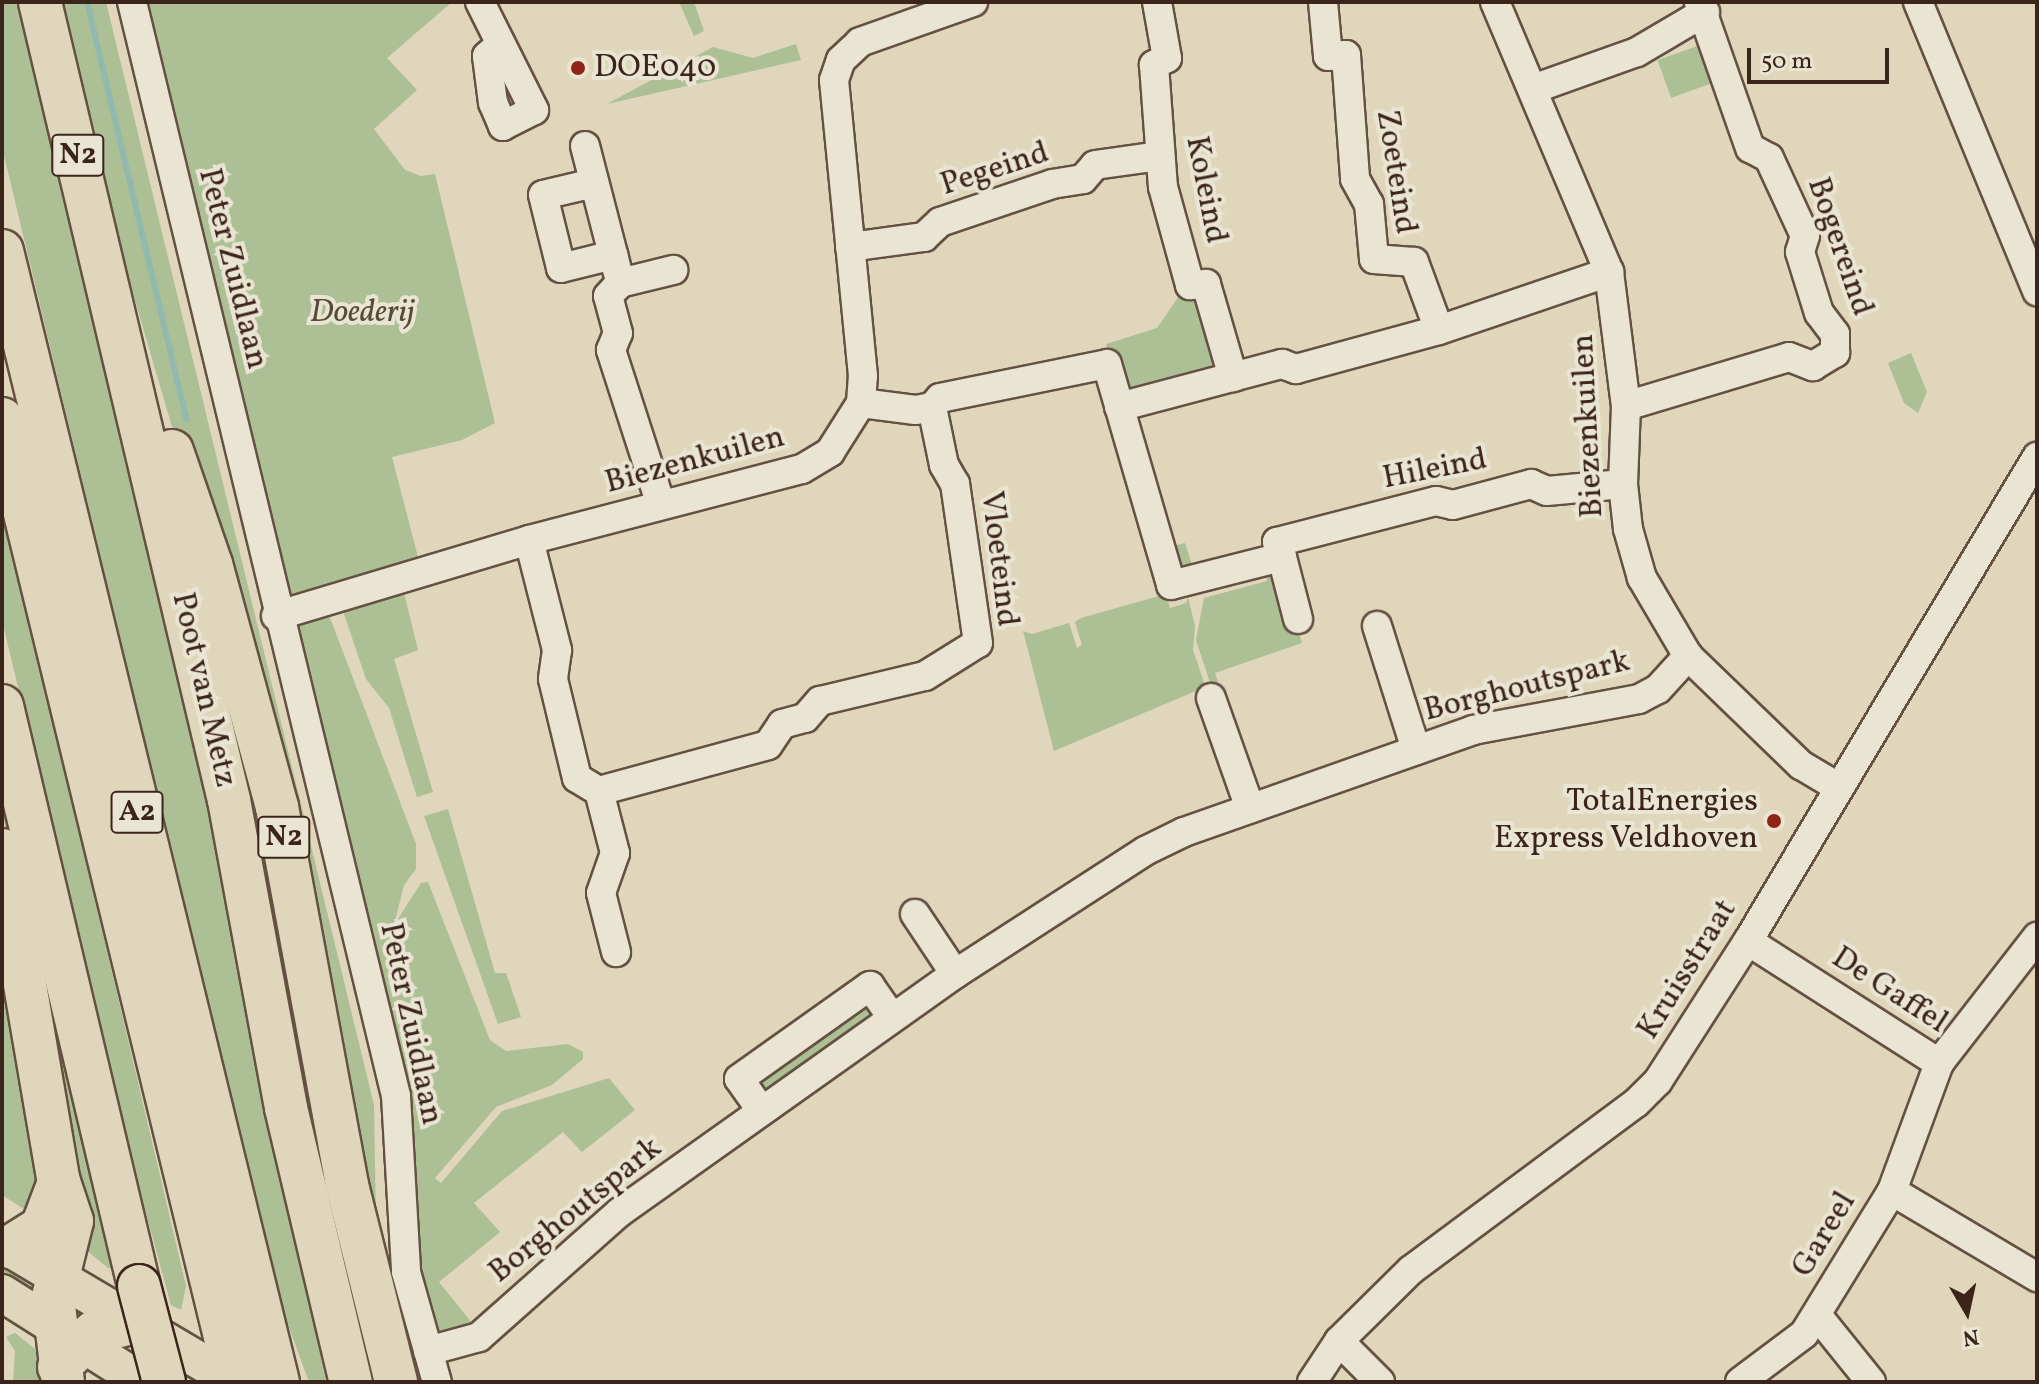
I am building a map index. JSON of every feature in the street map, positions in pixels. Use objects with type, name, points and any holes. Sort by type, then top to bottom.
[{"type":"highway","name":"Poot van Metz","points":[[40,2],[116,309],[229,800],[286,1108],[351,1382]]},
{"type":"highway","name":"A2","points":[[2,251],[256,1380]]},
{"type":"highway","name":"N2","points":[[116,309],[149,376],[211,564],[268,771],[347,1185],[396,1382]]},
{"type":"highway","name":"A2","points":[[2,419],[225,1341],[256,1380]]},
{"type":"highway","points":[[2,706],[139,1304],[164,1382]]},
{"type":"highway","points":[[2,850],[59,1182],[73,1232],[59,1273],[64,1354]]},
{"type":"highway","points":[[6,1246],[42,1227],[59,1182]]},
{"type":"highway","points":[[64,1354],[139,1304]]},
{"type":"main road","points":[[6,1246],[59,1273],[139,1304],[256,1380]]},
{"type":"main road","points":[[2,1293],[64,1354],[143,1382]]},
{"type":"street","name":"Peter Zuidlaan","points":[[132,2],[267,552],[282,576],[284,614],[301,658],[299,682],[396,1096],[402,1235],[437,1382]]},
{"type":"street","points":[[480,2],[501,44]]},
{"type":"street","points":[[973,2],[860,42],[841,60],[834,80],[861,403],[932,407],[940,398],[1103,352],[1171,585],[1282,557],[1298,619]]},
{"type":"street","name":"Koleind","points":[[1157,2],[1167,58],[1154,65],[1163,187],[1190,285],[1206,284],[1233,377]]},
{"type":"street","name":"Zoeteind","points":[[1323,2],[1328,56],[1346,55],[1355,179],[1369,204],[1374,259],[1414,262],[1439,330]]},
{"type":"street","name":"Biezenkuilen","points":[[1495,2],[1609,272],[1626,406],[1623,484],[1642,578],[1688,656],[1801,765],[1838,787]]},
{"type":"street","points":[[1918,2],[2037,291]]},
{"type":"street","name":"Bogereind","points":[[1533,89],[1637,52],[1702,7],[1750,148],[1769,158],[1805,236],[1800,252],[1819,313],[1835,334],[1835,353],[1813,366],[1789,357],[1626,406]]},
{"type":"street","points":[[585,146],[620,283]]},
{"type":"street","name":"Pegeind","points":[[850,247],[924,237],[940,222],[1052,184],[1083,179],[1095,165],[1160,156]]},
{"type":"street","points":[[594,183],[543,195],[561,268],[613,255]]},
{"type":"street","points":[[661,505],[611,350],[618,333],[608,296],[620,283],[673,270]]},
{"type":"street","points":[[1119,407],[1282,364],[1296,369],[1439,330],[1609,272]]},
{"type":"street","name":"Biezenkuilen","points":[[284,614],[529,540],[802,469],[830,452],[861,403]]},
{"type":"street","name":"Vloeteind","points":[[599,791],[768,745],[782,724],[805,718],[820,701],[925,676],[978,643],[955,484],[944,465],[932,407]]},
{"type":"street","name":"Kruisstraat","points":[[1312,1382],[1339,1341],[1411,1270],[1636,1103],[1671,1063],[1748,941],[2037,457]]},
{"type":"street","name":"Hileind","points":[[1282,557],[1277,542],[1436,501],[1453,505],[1531,484],[1547,491],[1623,484]]},
{"type":"street","points":[[529,540],[557,650],[553,679],[577,778],[599,791],[615,853],[601,893],[616,952]]},
{"type":"street","name":"Borghoutspark","points":[[1377,626],[1416,750]]},
{"type":"street","name":"Borghoutspark","points":[[428,1351],[479,1337],[620,1212],[955,974],[1145,851],[1250,808],[1502,721],[1639,699],[1658,689],[1688,656]]},
{"type":"street","points":[[1211,698],[1250,808]]},
{"type":"street","points":[[915,914],[955,974]]},
{"type":"street","name":"De Gaffel","points":[[1748,941],[1939,1063],[2037,937]]},
{"type":"street","points":[[761,1110],[739,1079],[870,986],[892,1018]]},
{"type":"street","name":"Gareel","points":[[1740,1382],[1804,1334],[1817,1315],[1892,1191],[1939,1063]]},
{"type":"street","name":"Gareel","points":[[1892,1191],[2037,1277]]},
{"type":"street","name":"Gareel","points":[[1817,1315],[1871,1382]]},
{"type":"street","points":[[1339,1341],[1380,1382]]},
{"type":"green space","points":[[2,2],[20,2],[179,673],[326,1382],[309,1382],[279,1300],[2,147]]},
{"type":"green space","points":[[61,2],[106,2],[374,1105],[376,1220],[193,499],[130,283]]},
{"type":"green space","name":"Doederij","points":[[142,2],[452,2],[387,58],[417,90],[374,129],[405,170],[421,176],[435,174],[495,423],[462,440],[392,457],[419,561],[292,599],[247,438]]},
{"type":"green space","points":[[679,2],[694,2],[704,31],[694,36]]},
{"type":"green space","points":[[796,44],[801,60],[607,104],[713,47],[753,58]]},
{"type":"green space","points":[[1697,46],[1711,84],[1671,98],[1658,60]]},
{"type":"green space","points":[[1199,291],[1219,365],[1213,375],[1120,394],[1106,344],[1157,328],[1179,296]]},
{"type":"green space","points":[[1911,353],[1927,392],[1918,413],[1904,403],[1888,363]]},
{"type":"green space","points":[[2,505],[186,1286],[181,1310],[171,1305],[125,1136],[2,620]]},
{"type":"green space","points":[[1185,543],[1194,571],[1181,575],[1165,548]]},
{"type":"green space","points":[[1280,563],[1302,643],[1215,673],[1229,717],[1222,719],[1196,640],[1204,598],[1267,581],[1265,569]]},
{"type":"green space","points":[[404,593],[418,650],[394,659],[433,792],[417,797],[389,708],[366,679],[343,611]]},
{"type":"green space","points":[[1166,594],[1170,608],[1186,603],[1188,597],[1195,626],[1193,650],[1217,721],[1210,724],[1198,690],[1054,751],[1023,631],[1032,634],[1069,623],[1077,648],[1082,645],[1075,622],[1081,618]]},
{"type":"green space","points":[[329,615],[416,844],[416,869],[404,885],[394,925],[421,883],[428,882],[490,1040],[506,1051],[568,1044],[583,1052],[583,1059],[552,1085],[496,1107],[435,1178],[441,1183],[502,1111],[609,1078],[635,1110],[582,1152],[563,1132],[474,1203],[500,1232],[439,1282],[472,1323],[432,1335],[299,626]]},
{"type":"green space","points":[[2,748],[119,1269],[108,1268],[80,1245],[17,906],[2,806]]},
{"type":"green space","points":[[448,809],[495,973],[506,973],[521,1017],[498,1024],[424,816]]},
{"type":"green space","points":[[2,902],[39,1179],[30,1213],[2,1195]]},
{"type":"green space","points":[[862,999],[877,1016],[765,1096],[751,1084]]},
{"type":"green space","points":[[2,1254],[47,1277],[40,1301],[2,1280]]},
{"type":"green space","points":[[15,1333],[35,1349],[48,1382],[13,1382],[15,1351],[6,1337]]},
{"type":"waterway","points":[[87,2],[186,419]]},
{"type":"place","name":"DOE040","points":[[578,68]]},
{"type":"place","name":"TotalEnergies Express Veldhoven","points":[[1774,821]]}]
